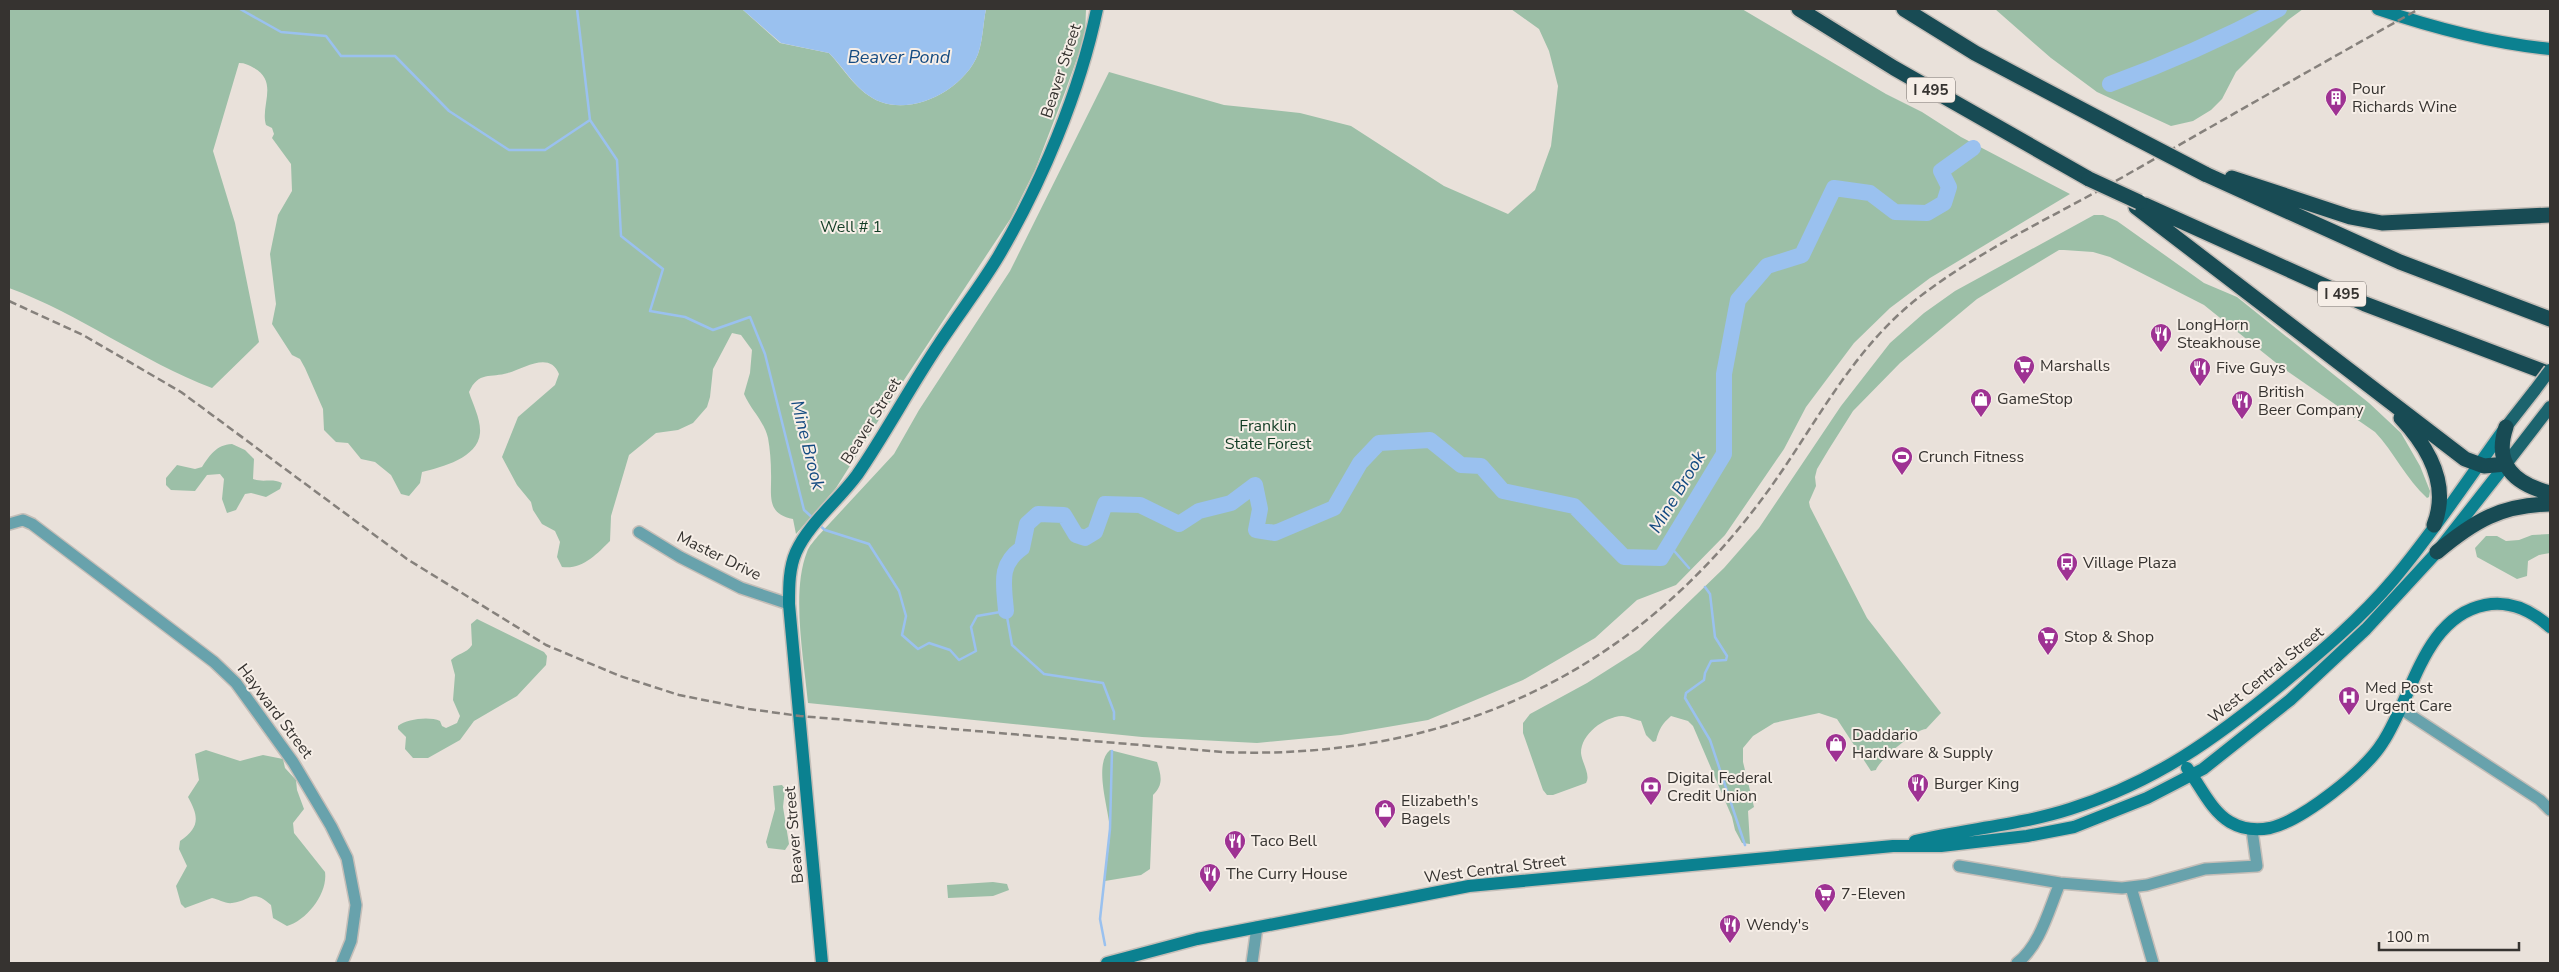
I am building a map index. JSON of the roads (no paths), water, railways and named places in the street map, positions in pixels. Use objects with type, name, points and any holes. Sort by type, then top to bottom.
[{"type":"highway","name":"I 495","points":[[1799,9],[1894,68],[2137,205],[2366,304],[2550,372]]},
{"type":"highway","points":[[1904,9],[1976,53],[2151,146],[2400,262],[2550,319]]},
{"type":"highway","points":[[2206,172],[2350,217],[2382,224],[2550,214]]},
{"type":"highway","points":[[2137,205],[2465,460],[2490,467],[2506,464]]},
{"type":"highway","points":[[2376,391],[2404,421],[2430,456],[2437,474],[2441,494],[2440,507],[2434,525]]},
{"type":"highway","points":[[2506,427],[2501,448],[2506,464],[2513,476],[2526,484],[2550,493]]},
{"type":"highway","points":[[2437,552],[2463,530],[2484,518],[2517,507],[2550,504]]},
{"type":"main road","name":"Beaver Street","points":[[822,963],[788,604],[790,573],[794,557],[816,523],[860,470],[930,358],[1008,240],[1021,216],[1064,116],[1085,55],[1097,9]]},
{"type":"main road","points":[[2378,9],[2430,26],[2522,46],[2550,49]]},
{"type":"main road","name":"West Central Street","points":[[1893,846],[2069,810],[2120,791],[2181,760],[2213,739],[2344,632],[2394,579],[2506,427],[2550,372]]},
{"type":"main road","name":"West Central Street","points":[[1107,963],[1190,941],[1469,886],[1893,846],[1941,846],[2027,836],[2074,827],[2147,798],[2192,775],[2242,741],[2308,684],[2388,607],[2437,552],[2550,407]]},
{"type":"main road","points":[[2181,760],[2224,817],[2240,827],[2252,830],[2271,827],[2292,818],[2358,772],[2383,742],[2433,642],[2444,626],[2458,614],[2482,605],[2506,604],[2530,612],[2550,627]]},
{"type":"street","name":"Hayward Street","points":[[9,524],[23,520],[32,524],[214,662],[236,683],[293,762],[315,797],[347,858],[356,906],[350,941],[342,963]]},
{"type":"street","name":"Master Drive","points":[[639,532],[680,557],[741,588],[788,604]]},
{"type":"street","points":[[2401,709],[2532,795],[2550,810]]},
{"type":"street","points":[[1959,866],[2060,884],[2132,887],[2205,870],[2257,866],[2252,830]]},
{"type":"street","points":[[2017,963],[2028,953],[2038,937],[2060,884]]},
{"type":"street","points":[[2132,887],[2153,963]]},
{"type":"street","points":[[1252,963],[1257,927]]},
{"type":"water","name":"Beaver Pond","points":[[742,9],[986,9],[978,54],[972,66],[962,78],[938,96],[909,105],[895,105],[881,102],[865,93],[829,53],[781,43]]},
{"type":"waterway","name":"Mine Brook","points":[[240,9],[281,32],[326,36],[341,56],[395,56],[449,111],[509,150],[545,150],[590,120],[617,160],[621,236],[663,269],[650,311],[685,317],[713,330],[750,317],[765,354],[804,510],[814,519]]},
{"type":"waterway","points":[[577,9],[590,120]]},
{"type":"waterway","name":"Mine Brook","points":[[2110,84],[2196,49],[2279,9]]},
{"type":"waterway","name":"Mine Brook","points":[[1006,611],[1004,584],[1006,568],[1014,554],[1022,548],[1027,524],[1038,514],[1064,515],[1076,535],[1085,538],[1095,532],[1105,504],[1140,505],[1179,524],[1199,511],[1231,503],[1255,485],[1260,509],[1256,530],[1275,533],[1334,508],[1360,463],[1379,443],[1430,440],[1461,465],[1481,466],[1503,491],[1574,506],[1624,557],[1661,558],[1724,454],[1724,374],[1738,300],[1767,266],[1802,255],[1834,188],[1870,193],[1895,212],[1927,213],[1944,203],[1949,187],[1941,171],[1973,148]]},
{"type":"waterway","name":"Mine Brook","points":[[819,525],[825,530],[869,544],[899,591],[906,616],[902,635],[918,649],[929,643],[950,650],[959,660],[976,651],[971,627],[977,616],[1006,611],[1012,645],[1044,674],[1103,683],[1114,712],[1114,719]]},
{"type":"waterway","points":[[1669,545],[1689,568]]},
{"type":"waterway","points":[[1705,587],[1710,594],[1715,637],[1727,656],[1726,660],[1711,661],[1704,680],[1686,693],[1685,698],[1710,740],[1745,845]]},
{"type":"waterway","points":[[1105,945],[1100,919],[1110,829],[1112,751]]},
{"type":"railway","points":[[9,301],[83,335],[181,392],[407,559],[546,645],[620,676],[679,695],[749,709],[800,716],[1222,752],[1303,751],[1380,741],[1454,723],[1525,696],[1591,660],[1652,615],[1710,562],[1781,473],[1852,367],[1894,319],[1918,298],[1963,266],[1987,252],[2419,9]]},
{"type":"place","name":"Pour Richards Wine","points":[[2336,117]]},
{"type":"place","name":"LongHorn Steakhouse","points":[[2161,353]]},
{"type":"place","name":"Marshalls","points":[[2024,385]]},
{"type":"place","name":"Five Guys","points":[[2200,387]]},
{"type":"place","name":"GameStop","points":[[1981,418]]},
{"type":"place","name":"British Beer Company","points":[[2242,420]]},
{"type":"place","name":"Crunch Fitness","points":[[1902,476]]},
{"type":"place","name":"Village Plaza","points":[[2067,582]]},
{"type":"place","name":"Stop & Shop","points":[[2048,656]]},
{"type":"place","name":"Med Post Urgent Care","points":[[2349,716]]},
{"type":"place","name":"Daddario Hardware & Supply","points":[[1836,763]]},
{"type":"place","name":"Burger King","points":[[1918,803]]},
{"type":"place","name":"Digital Federal Credit Union","points":[[1651,806]]},
{"type":"place","name":"Elizabeth's Bagels","points":[[1385,829]]},
{"type":"place","name":"Taco Bell","points":[[1235,860]]},
{"type":"place","name":"The Curry House","points":[[1210,893]]},
{"type":"place","name":"7-Eleven","points":[[1825,913]]},
{"type":"place","name":"Wendy's","points":[[1730,944]]},
{"type":"park label","name":"Well # 1","points":[[851,227]]},
{"type":"park label","name":"Franklin State Forest","points":[[1268,435]]}]
